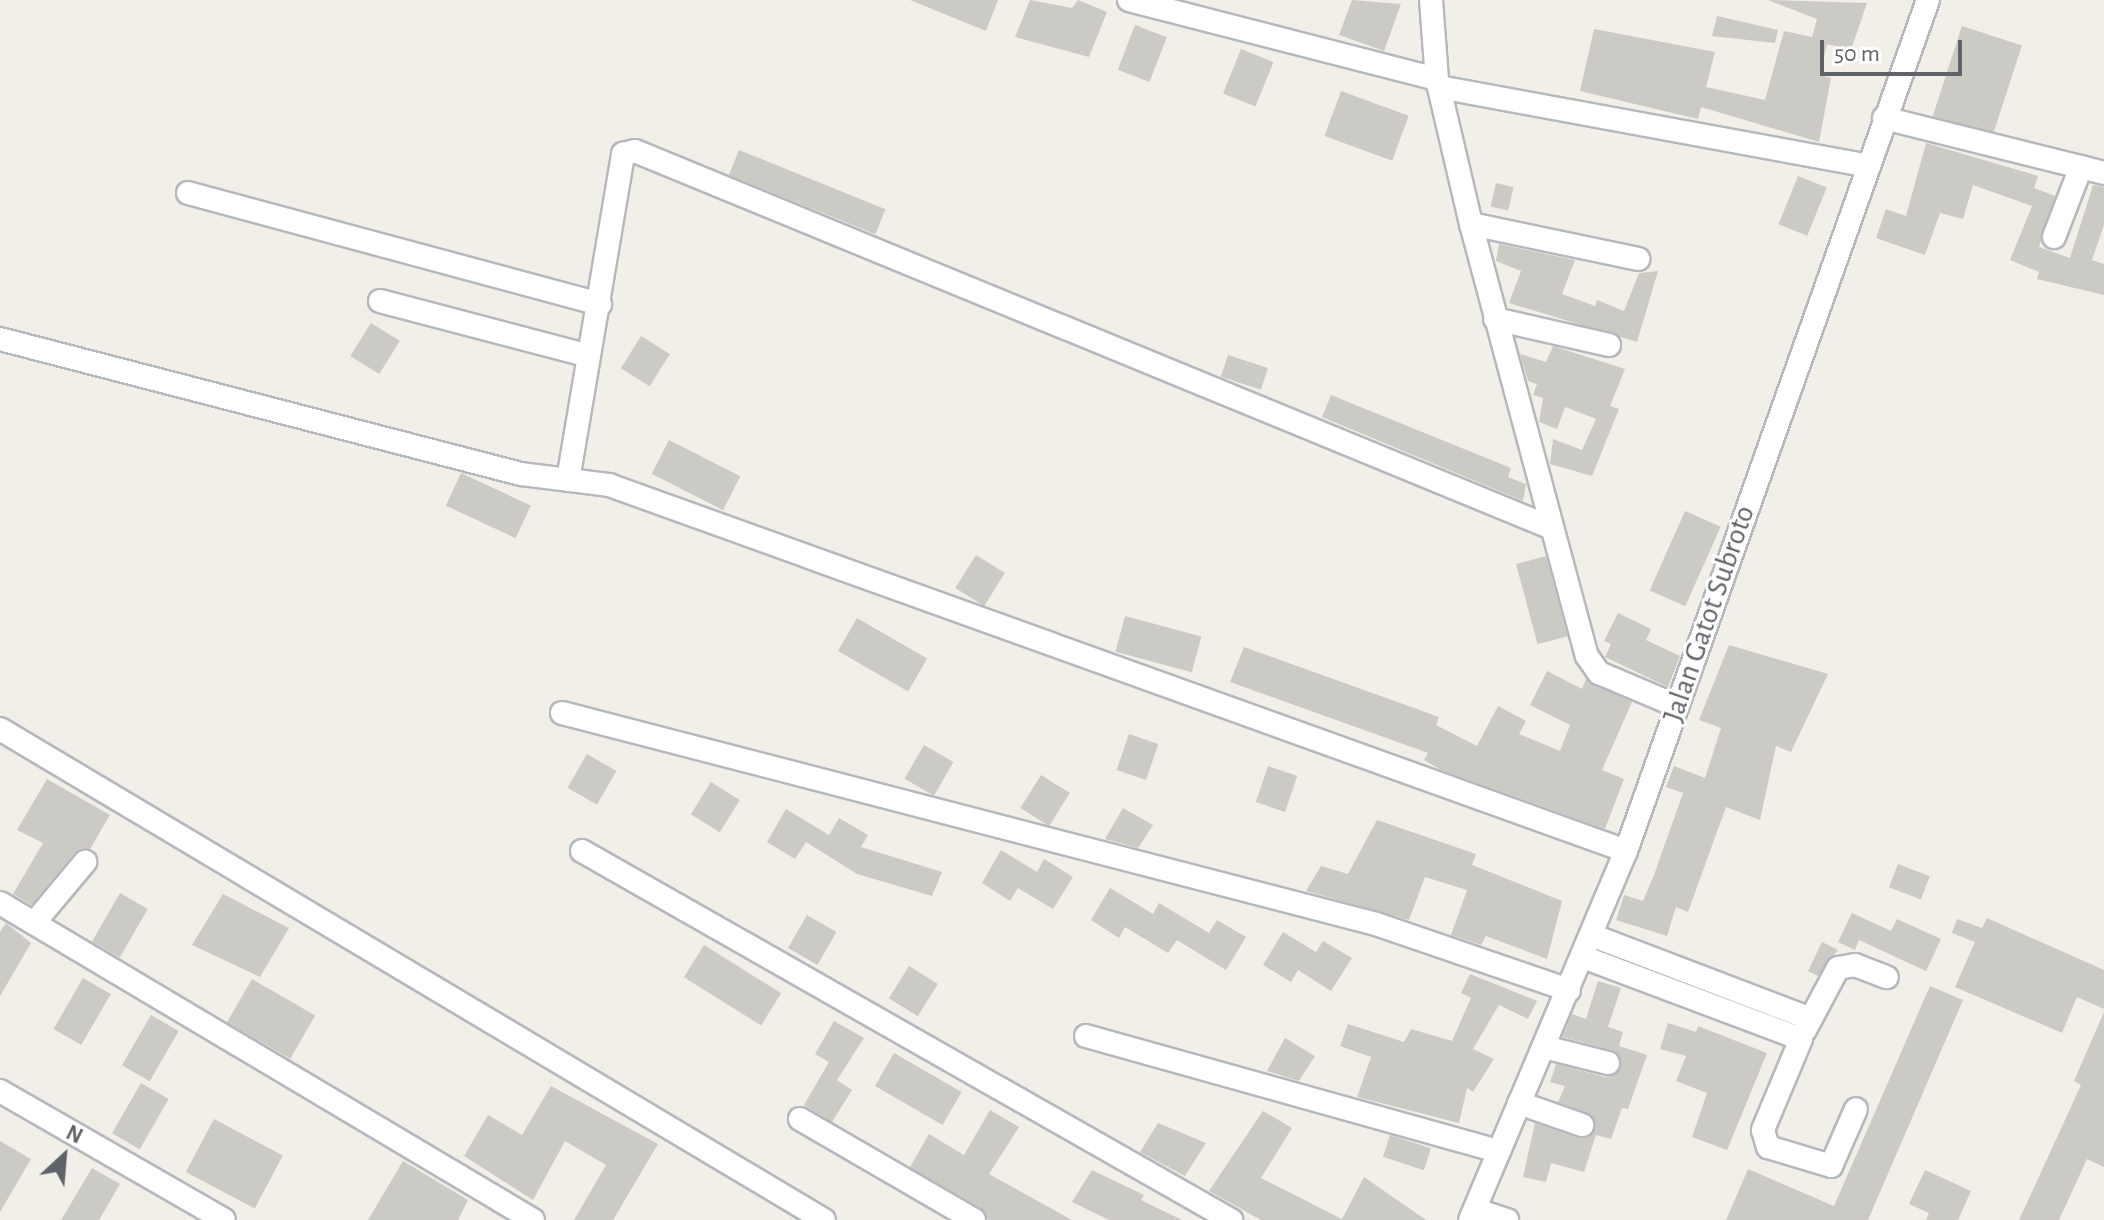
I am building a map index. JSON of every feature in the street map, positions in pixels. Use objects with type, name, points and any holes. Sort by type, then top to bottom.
[{"type":"street","points":[[1129,0],[1438,83],[1866,165]]},
{"type":"street","points":[[1431,0],[1438,83],[1471,224],[1552,528],[1593,668],[1677,706]]},
{"type":"street","name":"Jalan Gatot Subroto","points":[[1473,1215],[1626,851],[1884,118],[1921,2]]},
{"type":"street","points":[[1884,118],[2104,173]]},
{"type":"street","points":[[568,480],[623,154],[635,151],[1552,528]]},
{"type":"street","points":[[2054,237],[2081,167]]},
{"type":"street","points":[[188,193],[600,304]]},
{"type":"street","points":[[1471,224],[1638,259]]},
{"type":"street","points":[[380,301],[589,356]]},
{"type":"street","points":[[1495,319],[1609,345]]},
{"type":"street","points":[[0,339],[651,500],[1626,851]]},
{"type":"street","points":[[562,713],[1376,924],[1569,990]]},
{"type":"street","points":[[0,729],[824,1220]]},
{"type":"street","points":[[582,851],[1231,1220]]},
{"type":"street","points":[[34,923],[85,862]]},
{"type":"street","points":[[0,903],[533,1220]]},
{"type":"street","points":[[1591,935],[1806,1029]]},
{"type":"street","points":[[1583,957],[1806,1029]]},
{"type":"street","points":[[1856,1109],[1824,1169],[1763,1141],[1806,1029],[1838,968],[1855,965],[1887,977]]},
{"type":"street","points":[[1086,1036],[1499,1151]]},
{"type":"street","points":[[1544,1047],[1608,1063]]},
{"type":"street","points":[[0,1091],[224,1220]]},
{"type":"street","points":[[1519,1103],[1582,1125]]},
{"type":"street","points":[[800,1119],[974,1220]]},
{"type":"street","points":[[1473,1215],[1507,1220]]},
{"type":"building","points":[[910,0],[998,0],[986,31]]},
{"type":"building","points":[[1030,0],[1072,8],[1078,0],[1107,12],[1089,57],[1015,37]]},
{"type":"building","points":[[1352,0],[1401,4],[1384,51],[1339,35]]},
{"type":"building","points":[[1768,0],[1867,3],[1851,50],[1827,44],[1820,75],[1831,78],[1819,142],[1701,107],[1698,119],[1580,91],[1594,29],[1715,52],[1706,87],[1765,100],[1784,31],[1812,37],[1817,19]]},
{"type":"building","points":[[1717,16],[1778,30],[1775,43],[1712,36]]},
{"type":"building","points":[[1135,25],[1167,37],[1150,82],[1118,70]]},
{"type":"building","points":[[1962,26],[2022,45],[1993,136],[1933,116]]},
{"type":"building","points":[[1241,49],[1273,62],[1255,107],[1223,94]]},
{"type":"building","points":[[1341,91],[1409,116],[1392,161],[1325,136]]},
{"type":"building","points":[[1926,143],[2038,176],[2034,188],[2055,196],[2039,247],[2070,258],[2093,185],[2104,187],[2104,225],[2092,260],[2104,264],[2104,295],[2037,279],[2039,272],[2010,260],[2032,206],[1973,185],[1963,219],[1940,213],[1925,255],[1876,238],[1886,209],[1906,216]]},
{"type":"building","points":[[739,150],[885,209],[875,234],[729,175]]},
{"type":"building","points":[[1798,176],[1827,188],[1807,236],[1779,224]]},
{"type":"building","points":[[1496,183],[1514,187],[1508,210],[1491,206]]},
{"type":"building","points":[[1499,244],[1575,260],[1562,294],[1595,306],[1597,300],[1624,311],[1639,273],[1658,271],[1637,342],[1509,303],[1521,271],[1496,261]]},
{"type":"building","points":[[371,323],[400,341],[379,374],[350,356]]},
{"type":"building","points":[[641,336],[670,354],[650,386],[621,368]]},
{"type":"building","points":[[1553,346],[1625,369],[1610,406],[1619,409],[1592,476],[1550,464],[1553,439],[1582,450],[1596,419],[1565,407],[1557,429],[1539,422],[1543,398],[1533,395],[1537,384],[1528,381],[1520,354],[1546,362]]},
{"type":"building","points":[[1228,355],[1268,368],[1261,390],[1221,377]]},
{"type":"building","points":[[1331,395],[1511,468],[1508,477],[1526,484],[1523,501],[1322,417]]},
{"type":"building","points":[[669,440],[740,476],[723,510],[652,474]]},
{"type":"building","points":[[461,473],[531,506],[516,538],[446,506]]},
{"type":"building","points":[[1685,511],[1721,527],[1685,606],[1650,590]]},
{"type":"building","points":[[976,555],[1005,573],[984,606],[955,588]]},
{"type":"building","points":[[1546,556],[1567,636],[1538,644],[1516,564]]},
{"type":"building","points":[[1618,613],[1651,629],[1646,640],[1680,656],[1668,687],[1605,657],[1611,644],[1604,641]]},
{"type":"building","points":[[1125,616],[1201,636],[1192,672],[1115,652]]},
{"type":"building","points":[[857,618],[927,658],[908,691],[838,651]]},
{"type":"building","points":[[1729,645],[1828,674],[1791,752],[1776,746],[1760,820],[1726,807],[1688,912],[1676,907],[1667,936],[1616,920],[1624,895],[1643,901],[1654,875],[1683,793],[1666,787],[1674,766],[1705,778],[1721,728],[1699,720]]},
{"type":"building","points":[[1244,647],[1439,717],[1436,725],[1477,746],[1498,706],[1526,721],[1519,734],[1560,751],[1570,725],[1530,705],[1547,671],[1582,689],[1586,679],[1632,702],[1602,770],[1624,779],[1605,829],[1441,770],[1424,760],[1428,753],[1230,682]]},
{"type":"building","points":[[1129,734],[1158,744],[1146,780],[1117,770]]},
{"type":"building","points":[[924,745],[953,762],[934,796],[904,779]]},
{"type":"building","points":[[587,754],[616,771],[597,805],[568,788]]},
{"type":"building","points":[[1268,766],[1297,776],[1285,812],[1256,802]]},
{"type":"building","points":[[1041,775],[1070,793],[1049,826],[1020,808]]},
{"type":"building","points":[[47,779],[110,815],[90,849],[74,853],[31,905],[13,894],[43,843],[17,830]]},
{"type":"building","points":[[711,782],[740,800],[720,832],[691,814]]},
{"type":"building","points":[[1123,808],[1153,825],[1138,848],[1105,839]]},
{"type":"building","points":[[786,809],[829,835],[839,818],[868,835],[861,847],[942,872],[932,896],[857,874],[806,842],[795,859],[767,842]]},
{"type":"building","points":[[1377,820],[1476,854],[1472,865],[1562,901],[1547,959],[1486,936],[1481,945],[1451,935],[1467,890],[1425,877],[1409,920],[1306,891],[1321,866],[1348,874]]},
{"type":"building","points":[[1001,850],[1037,872],[1044,859],[1073,877],[1053,909],[1018,888],[1010,901],[982,883]]},
{"type":"building","points":[[1898,864],[1930,876],[1921,900],[1889,887]]},
{"type":"building","points":[[1110,888],[1153,914],[1159,903],[1209,933],[1217,920],[1246,937],[1226,970],[1177,940],[1168,953],[1125,927],[1119,938],[1091,920]]},
{"type":"building","points":[[120,893],[148,909],[120,957],[92,941]]},
{"type":"building","points":[[223,894],[289,928],[260,977],[192,945]]},
{"type":"building","points":[[1852,913],[1891,931],[1897,919],[1941,939],[1926,971],[1859,940],[1855,950],[1838,942]]},
{"type":"building","points":[[807,915],[836,932],[817,965],[788,948]]},
{"type":"building","points":[[1987,918],[2104,970],[2104,1009],[2077,997],[2062,1033],[1955,987],[1975,942],[1952,933],[1957,919],[1982,928]]},
{"type":"building","points":[[6,923],[31,943],[0,996],[0,932]]},
{"type":"building","points":[[1283,932],[1316,952],[1323,941],[1352,958],[1331,991],[1298,970],[1291,982],[1263,965]]},
{"type":"building","points":[[1822,942],[1838,950],[1818,976],[1808,971]]},
{"type":"building","points":[[704,945],[781,993],[761,1025],[684,977]]},
{"type":"building","points":[[909,966],[938,984],[918,1016],[889,998]]},
{"type":"building","points":[[1470,974],[1537,1001],[1528,1019],[1499,1005],[1473,1049],[1494,1059],[1473,1092],[1467,1088],[1459,1123],[1357,1097],[1371,1057],[1340,1046],[1348,1024],[1404,1042],[1411,1029],[1452,1041],[1471,998],[1461,993]]},
{"type":"building","points":[[83,978],[111,994],[81,1045],[54,1029]]},
{"type":"building","points":[[252,979],[315,1016],[290,1059],[227,1022]]},
{"type":"building","points":[[1598,981],[1621,988],[1608,1027],[1623,1032],[1619,1046],[1647,1055],[1628,1109],[1622,1108],[1611,1139],[1596,1135],[1584,1172],[1551,1163],[1546,1182],[1523,1177],[1535,1123],[1578,1138],[1595,1129],[1592,1115],[1558,1102],[1565,1086],[1550,1082],[1556,1064],[1605,1077],[1621,1067],[1612,1050],[1562,1037],[1572,1014],[1586,1019]]},
{"type":"building","points":[[1930,986],[1963,1000],[1868,1220],[1726,1220],[1748,1169],[1834,1206]]},
{"type":"building","points":[[2104,1012],[2104,1167],[2087,1159],[2059,1220],[2019,1220],[2081,1085],[2074,1081]]},
{"type":"building","points":[[151,1015],[179,1031],[150,1081],[122,1065]]},
{"type":"building","points":[[834,1021],[864,1038],[837,1080],[852,1090],[832,1122],[804,1105],[829,1062],[815,1054]]},
{"type":"building","points":[[1668,1023],[1696,1032],[1698,1026],[1767,1053],[1727,1150],[1692,1137],[1707,1093],[1676,1081],[1686,1056],[1660,1049]]},
{"type":"building","points":[[1285,1038],[1315,1056],[1299,1081],[1267,1071]]},
{"type":"building","points":[[894,1053],[962,1092],[943,1125],[875,1086]]},
{"type":"building","points":[[141,1083],[169,1099],[140,1149],[112,1133]]},
{"type":"building","points":[[551,1086],[658,1144],[613,1220],[574,1220],[606,1165],[565,1141],[533,1200],[464,1156],[488,1115],[522,1135]]},
{"type":"building","points":[[990,1110],[1019,1127],[989,1174],[1072,1220],[988,1220],[981,1208],[910,1167],[929,1134],[964,1155]]},
{"type":"building","points":[[1263,1111],[1292,1128],[1261,1178],[1342,1219],[1364,1177],[1426,1220],[1261,1220],[1209,1191]]},
{"type":"building","points":[[214,1119],[283,1156],[255,1209],[186,1172]]},
{"type":"building","points":[[1158,1123],[1206,1143],[1185,1176],[1140,1152]]},
{"type":"building","points":[[1390,1135],[1431,1148],[1424,1170],[1383,1157]]},
{"type":"building","points":[[0,1141],[31,1159],[0,1212]]},
{"type":"building","points":[[403,1161],[468,1200],[458,1220],[368,1220]]},
{"type":"building","points":[[92,1168],[120,1184],[99,1220],[61,1220]]},
{"type":"building","points":[[1092,1170],[1144,1195],[1141,1200],[1182,1220],[1109,1220],[1072,1202]]},
{"type":"building","points":[[1925,1170],[1971,1191],[1958,1220],[1926,1220],[1929,1213],[1909,1204]]}]
